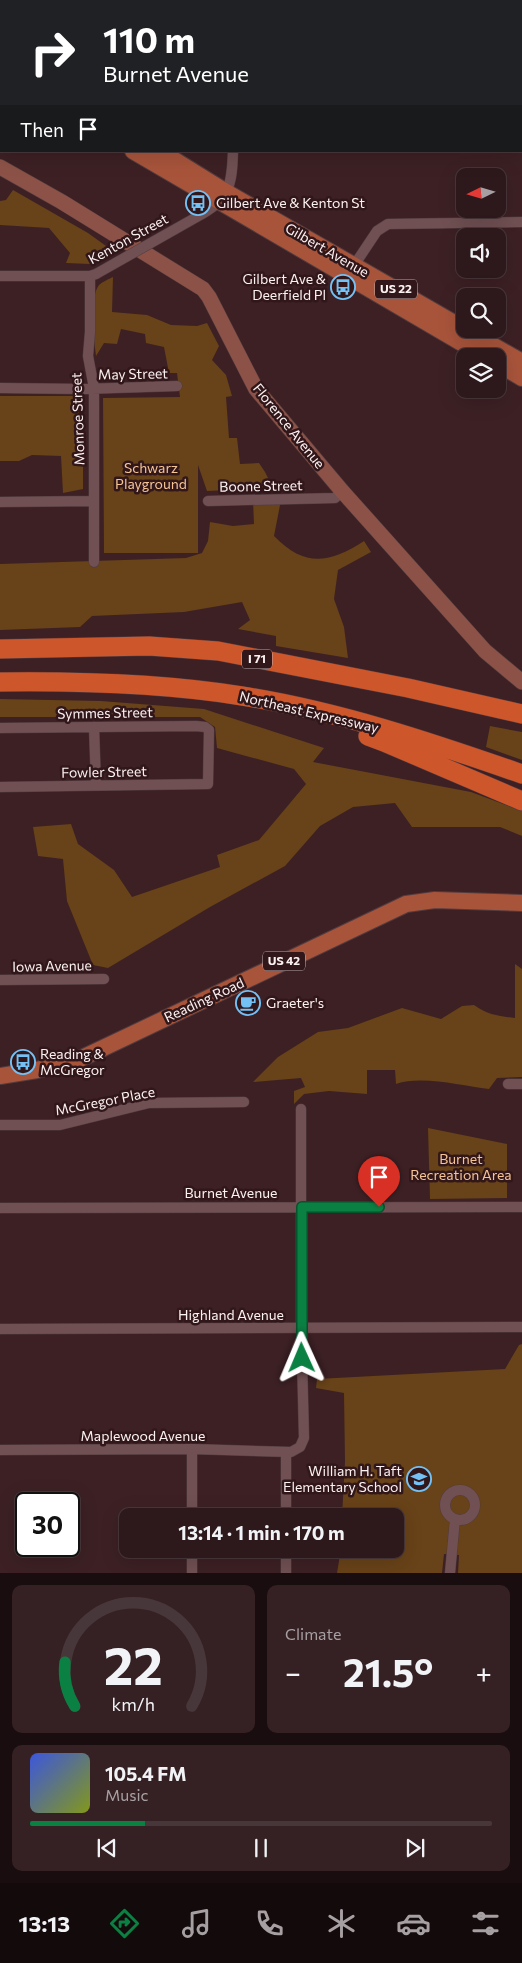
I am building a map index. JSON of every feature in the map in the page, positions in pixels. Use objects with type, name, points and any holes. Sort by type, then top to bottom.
[{"type":"highway","name":"I 71","points":[[0,649],[149,646],[218,652],[354,677],[516,713]]},
{"type":"highway","name":"Northeast Expressway","points":[[0,682],[71,681],[161,686],[241,695],[306,708],[380,727],[522,774]]},
{"type":"highway","points":[[241,695],[384,742],[522,801]]},
{"type":"main road","name":"Gilbert Avenue","points":[[135,152],[223,197],[350,270],[522,362]]},
{"type":"main road","name":"Gilbert Avenue","points":[[161,152],[223,197]]},
{"type":"main road","name":"Gilbert Avenue","points":[[350,270],[472,348]]},
{"type":"main road","points":[[506,369],[522,378]]},
{"type":"main road","name":"Reading Road","points":[[0,1076],[36,1070],[80,1059],[406,904],[435,900],[522,903]]},
{"type":"street","points":[[223,197],[232,181],[233,152]]},
{"type":"street","name":"Florence Avenue","points":[[0,167],[62,202],[203,290],[209,297],[256,389],[342,491],[485,651],[520,679]]},
{"type":"street","name":"Kenton Street","points":[[0,276],[93,275],[202,214],[223,197]]},
{"type":"street","points":[[350,270],[377,231],[388,224],[522,222]]},
{"type":"street","name":"Monroe Street","points":[[93,275],[88,356],[94,388],[94,562]]},
{"type":"street","name":"May Street","points":[[0,388],[177,386]]},
{"type":"street","name":"Boone Street","points":[[208,501],[335,498],[342,491]]},
{"type":"street","points":[[0,502],[94,501]]},
{"type":"street","points":[[94,727],[96,785]]},
{"type":"street","name":"Symmes Street","points":[[0,728],[205,727],[209,730],[208,784]]},
{"type":"street","name":"Fowler Street","points":[[0,787],[208,784]]},
{"type":"street","name":"Iowa Avenue","points":[[0,980],[104,979]]},
{"type":"street","points":[[508,1084],[522,1084]]},
{"type":"street","name":"McGregor Place","points":[[0,1125],[60,1125],[149,1103],[244,1102]]},
{"type":"street","points":[[286,1508],[286,1452],[291,1452],[300,1447],[304,1438],[301,1328],[302,1109]]},
{"type":"street","name":"Burnet Avenue","points":[[0,1208],[522,1207]]},
{"type":"street","name":"Highland Avenue","points":[[0,1329],[522,1327]]},
{"type":"street","points":[[192,1449],[192,1508]]},
{"type":"street","name":"Maplewood Avenue","points":[[0,1450],[192,1449],[286,1452]]},
{"type":"street","points":[[450,1573],[455,1519]]},
{"type":"street","points":[[192,1558],[192,1573]]},
{"type":"street","points":[[286,1558],[286,1573]]},
{"type":"green space","points":[[13,190],[88,233],[113,251],[90,264],[66,263],[70,253],[49,228],[0,225],[0,201],[6,200]]},
{"type":"green space","name":"Schwarz Playground","points":[[113,277],[112,312],[147,315],[171,325],[197,326],[207,323],[219,346],[212,360],[226,375],[232,396],[226,397],[229,438],[237,438],[240,464],[259,463],[273,488],[207,491],[198,465],[198,553],[104,553],[103,398],[180,397],[177,373],[169,373],[164,347],[146,343],[145,334],[121,329],[117,344],[104,343],[96,356],[93,319],[94,299],[99,285]]},
{"type":"green space","points":[[0,396],[83,396],[83,489],[63,493],[61,456],[32,455],[19,461],[0,461]]},
{"type":"green space","points":[[281,500],[274,536],[296,553],[318,559],[329,558],[364,541],[371,552],[338,570],[334,599],[344,627],[348,658],[276,646],[276,636],[238,629],[250,620],[242,602],[184,612],[92,616],[80,627],[0,630],[0,564],[186,558],[202,553],[208,541],[210,522],[233,526],[254,524],[253,501]]},
{"type":"green space","points":[[0,699],[101,701],[204,709],[324,748],[313,762],[471,792],[522,811],[522,836],[500,827],[412,827],[395,803],[353,807],[320,826],[285,866],[210,907],[108,968],[93,965],[67,901],[63,859],[38,856],[33,827],[71,824],[78,844],[114,870],[132,897],[220,867],[217,855],[259,840],[306,784],[294,769],[217,748],[215,727],[200,717],[0,717]]},
{"type":"green space","points":[[490,726],[522,732],[522,760],[486,747]]},
{"type":"green space","points":[[515,964],[522,969],[522,1077],[497,1078],[489,1089],[430,1081],[396,1084],[395,1070],[367,1070],[367,1094],[329,1091],[304,1094],[294,1104],[294,1091],[305,1087],[301,1078],[253,1082],[278,1057],[318,1032],[348,1028],[402,1008],[441,1019],[462,1006],[474,1005],[489,1013],[515,1018]]},
{"type":"green space","name":"Burnet Recreation Area","points":[[428,1128],[507,1144],[507,1198],[430,1199]]},
{"type":"green space","points":[[522,1344],[522,1573],[458,1573],[459,1555],[444,1554],[442,1573],[337,1573],[340,1558],[404,1558],[404,1508],[342,1508],[345,1462],[344,1393],[316,1388],[317,1379],[505,1369],[519,1345]]},
{"type":"place","name":"Gilbert Ave & Kenton St","points":[[198,203]]},
{"type":"place","name":"Gilbert Ave & Deerfield Pl","points":[[343,287]]},
{"type":"place","name":"Graeter's","points":[[248,1003]]},
{"type":"place","name":"Reading & McGregor","points":[[23,1062]]},
{"type":"place","name":"William H. Taft Elementary School","points":[[419,1479]]},
{"type":"route","points":[[302,1358],[302,1207],[379,1207]]}]
